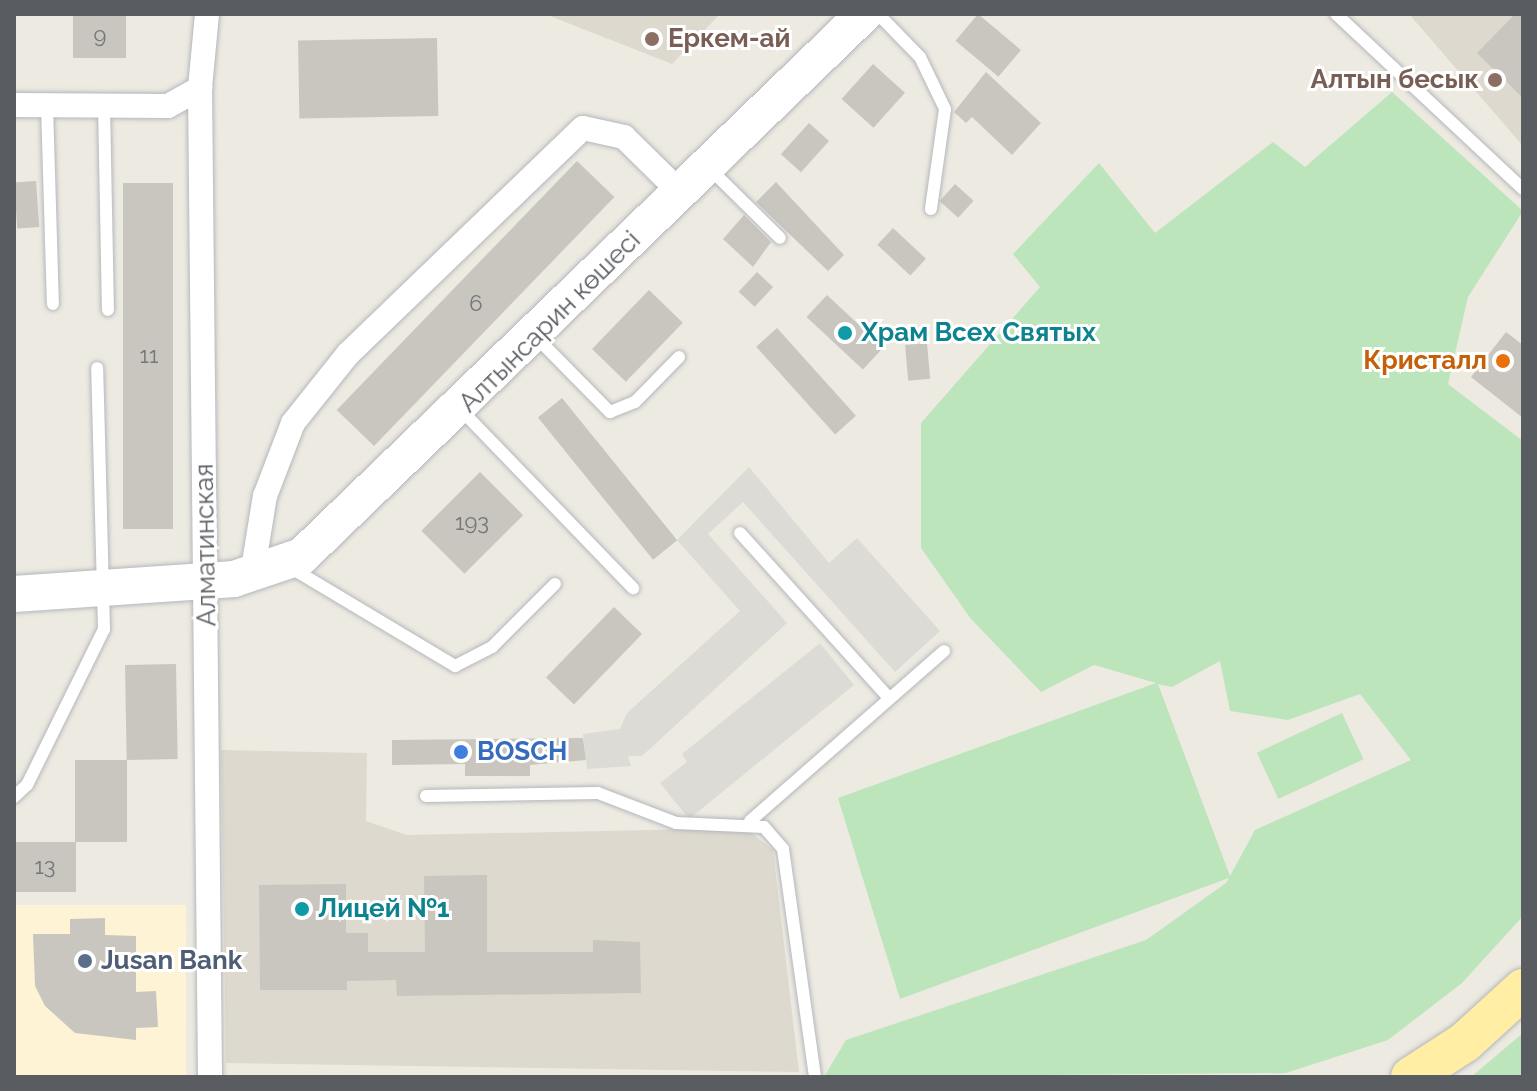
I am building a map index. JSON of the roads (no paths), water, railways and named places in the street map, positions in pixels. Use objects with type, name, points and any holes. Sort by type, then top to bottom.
[{"type":"main road","points":[[1411,1077],[1465,1042],[1523,989]]},
{"type":"street","name":"Алматинская","points":[[207,14],[200,88],[210,1077]]},
{"type":"street","name":"Алтынсарин көшесі","points":[[14,594],[107,591],[207,582],[252,575],[286,564],[341,525],[864,14]]},
{"type":"street","points":[[14,105],[181,104],[200,88]]},
{"type":"street","points":[[252,575],[265,496],[293,423],[348,354],[583,128],[624,137],[681,193]]},
{"type":"lane","points":[[878,14],[920,57],[945,109],[931,209]]},
{"type":"lane","points":[[1336,14],[1523,189]]},
{"type":"lane","points":[[47,105],[53,304]]},
{"type":"lane","points":[[104,105],[108,310]]},
{"type":"lane","points":[[708,167],[780,238]]},
{"type":"lane","points":[[535,336],[610,412],[635,402],[679,357]]},
{"type":"lane","points":[[14,797],[27,785],[99,645],[107,591],[97,368]]},
{"type":"lane","points":[[461,410],[633,588]]},
{"type":"lane","points":[[740,533],[889,698]]},
{"type":"lane","points":[[286,564],[455,666],[492,647],[555,584]]},
{"type":"lane","points":[[426,796],[598,793],[676,823],[750,821],[944,651]]},
{"type":"lane","points":[[750,821],[783,849],[815,1077]]},
{"type":"place","name":"Еркем-ай","points":[[652,39]]},
{"type":"place","name":"Алтын бесык","points":[[1495,80]]},
{"type":"place","name":"Храм Всех Святых","points":[[845,333]]},
{"type":"place","name":"Кристалл","points":[[1503,361]]},
{"type":"place","name":"BOSCH","points":[[461,752]]},
{"type":"place","name":"Лицей №1","points":[[302,909]]},
{"type":"place","name":"Jusan Bank","points":[[85,961]]}]
